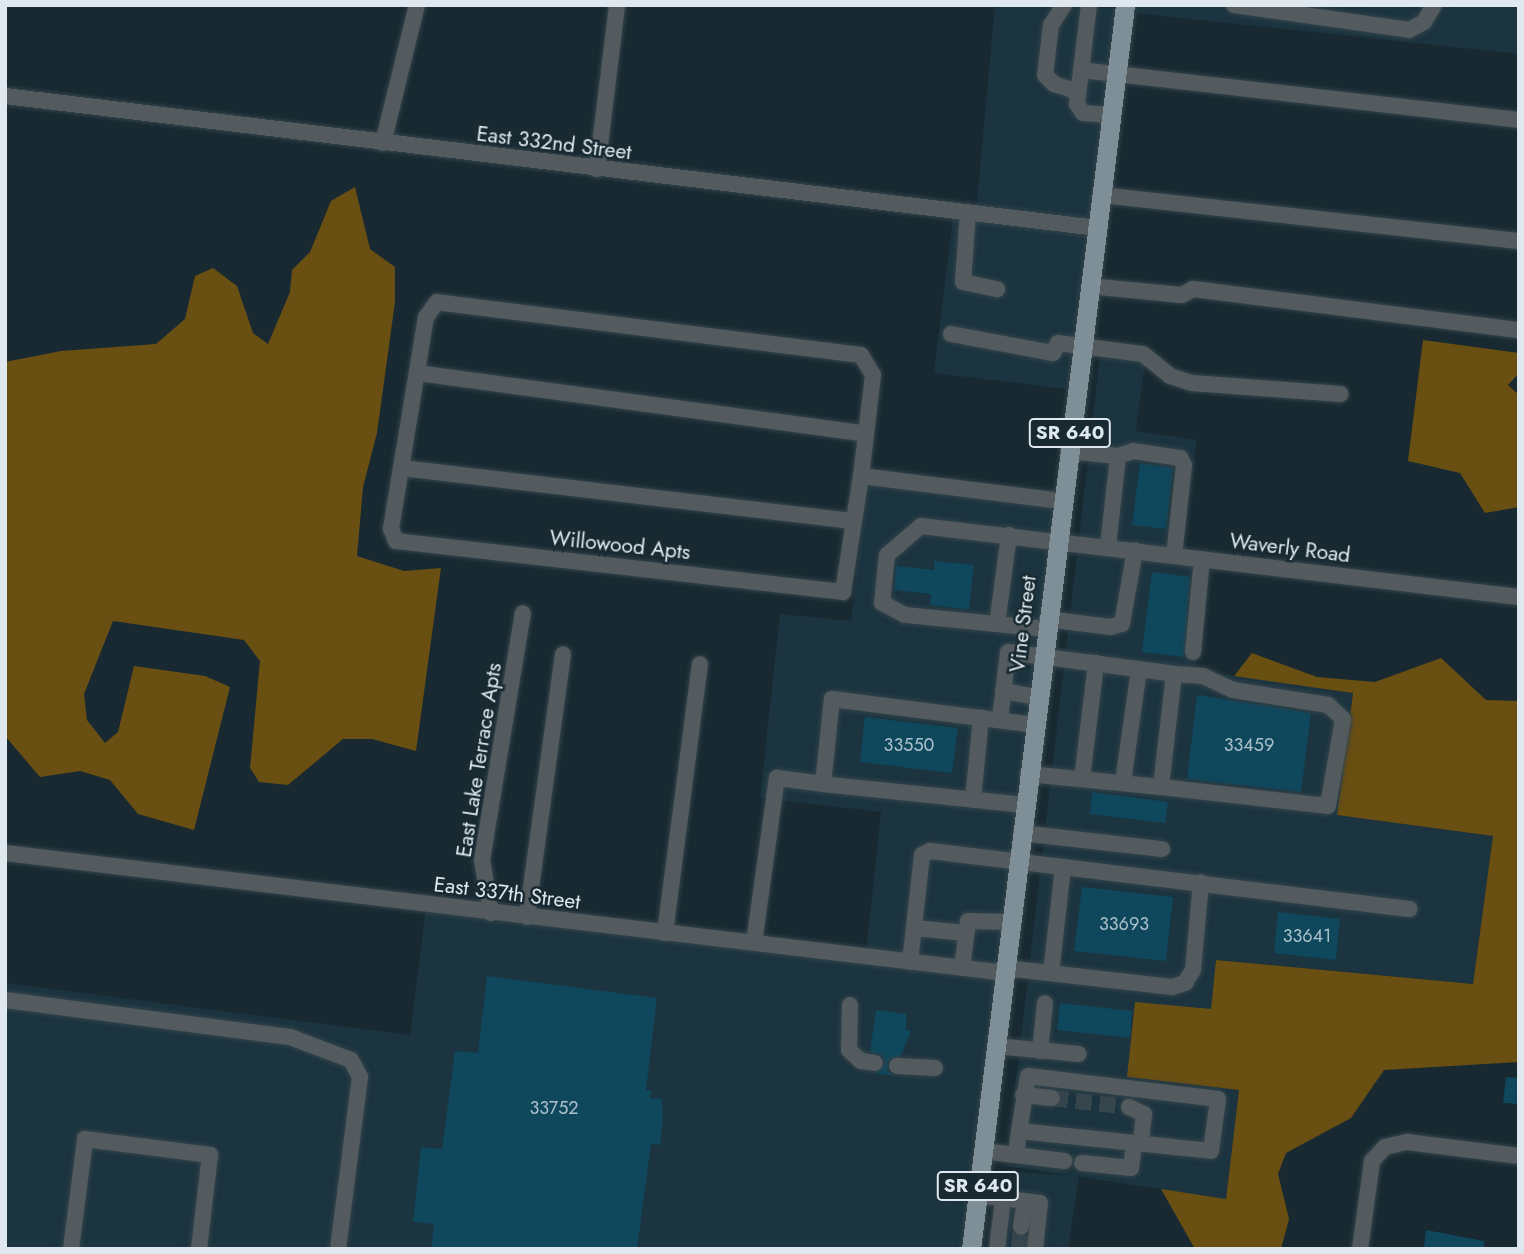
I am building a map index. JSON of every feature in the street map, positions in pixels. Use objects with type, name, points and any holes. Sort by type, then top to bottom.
[{"type":"main road","name":"Vine Street","points":[[971,1249],[1124,5]]},
{"type":"street","points":[[383,143],[417,5]]},
{"type":"street","points":[[597,169],[617,5]]},
{"type":"street","points":[[1064,5],[1051,25],[1045,75],[1054,84],[1078,92]]},
{"type":"street","points":[[1089,5],[1078,92],[1079,110],[1111,115]]},
{"type":"street","points":[[1234,5],[1409,30],[1424,22],[1434,5]]},
{"type":"street","points":[[1081,70],[1117,71],[1519,120]]},
{"type":"street","name":"East 332nd Street","points":[[5,96],[1097,228]]},
{"type":"street","points":[[1101,195],[1519,241]]},
{"type":"street","points":[[968,212],[963,282],[997,289]]},
{"type":"street","points":[[1089,286],[1182,295],[1193,289],[1519,330]]},
{"type":"street","name":"Willowood Apts","points":[[437,302],[861,355],[873,375],[843,592],[396,541],[391,529],[417,373],[426,317],[437,302]]},
{"type":"street","points":[[951,334],[1053,353],[1058,343],[1143,354],[1170,376],[1192,383],[1341,394]]},
{"type":"street","points":[[417,373],[866,434]]},
{"type":"street","points":[[1068,451],[1118,456],[1133,451],[1180,457],[1184,465],[1174,555]]},
{"type":"street","points":[[1108,547],[1118,456]]},
{"type":"street","points":[[401,468],[854,521]]},
{"type":"street","points":[[861,476],[1061,501]]},
{"type":"street","name":"Waverly Road","points":[[998,624],[905,615],[882,603],[887,555],[921,526],[1009,534],[1519,597]]},
{"type":"street","points":[[1009,534],[998,624],[1110,628],[1122,624],[1135,550]]},
{"type":"street","points":[[1193,652],[1202,559]]},
{"type":"street","name":"East Lake Terrace Apts","points":[[491,913],[482,860],[523,613]]},
{"type":"street","points":[[1000,719],[1008,652],[1174,674],[1328,705],[1343,719],[1328,806],[1124,782],[1028,774]]},
{"type":"street","points":[[527,917],[564,654]]},
{"type":"street","points":[[1082,779],[1096,663]]},
{"type":"street","points":[[665,933],[700,664]]},
{"type":"street","points":[[1124,782],[1139,669]]},
{"type":"street","points":[[1161,788],[1174,674]]},
{"type":"street","points":[[1003,691],[1037,696]]},
{"type":"street","points":[[823,784],[832,699],[1034,725]]},
{"type":"street","points":[[973,800],[981,717]]},
{"type":"street","points":[[754,943],[777,778],[1025,805]]},
{"type":"street","points":[[1021,833],[1162,849]]},
{"type":"street","points":[[910,962],[925,852],[1201,882],[1410,909]]},
{"type":"street","name":"East 337th Street","points":[[5,853],[962,968],[1051,973],[1172,987],[1185,983],[1193,971],[1201,882]]},
{"type":"street","points":[[1051,973],[1063,867]]},
{"type":"street","points":[[962,968],[966,933],[973,919],[1011,922]]},
{"type":"street","points":[[914,928],[966,933]]},
{"type":"street","points":[[5,1000],[290,1037],[351,1060],[360,1077],[338,1249]]},
{"type":"street","points":[[1040,1051],[1045,1003]]},
{"type":"street","points":[[850,1005],[849,1050],[861,1061],[875,1063]]},
{"type":"street","points":[[996,1046],[1079,1054]]},
{"type":"street","points":[[897,1066],[935,1068]]},
{"type":"street","points":[[1016,1155],[1023,1095],[1028,1076],[1218,1098],[1211,1151],[1019,1131]]},
{"type":"street","points":[[1023,1095],[1052,1098]]},
{"type":"street","points":[[1082,1163],[1131,1168],[1144,1114],[1129,1107]]},
{"type":"street","points":[[71,1249],[85,1139],[211,1155],[200,1249]]},
{"type":"street","points":[[1360,1249],[1372,1161],[1385,1147],[1407,1142],[1519,1156]]},
{"type":"street","points":[[983,1151],[1064,1161]]},
{"type":"street","points":[[977,1195],[1040,1203],[1035,1249]]},
{"type":"street","points":[[996,1249],[1003,1199]]},
{"type":"street","points":[[1021,1227],[1025,1201]]},
{"type":"shaded area","points":[[995,5],[1121,8],[1095,225],[976,211]]},
{"type":"shaded area","points":[[1129,5],[1519,5],[1519,54],[1133,13]]},
{"type":"shaded area","points":[[355,187],[370,249],[395,267],[395,302],[377,433],[363,487],[357,556],[404,571],[441,568],[416,751],[372,739],[343,739],[288,785],[259,782],[250,768],[260,661],[244,640],[113,621],[84,694],[87,720],[105,743],[118,732],[134,666],[205,676],[230,687],[194,830],[138,814],[110,780],[80,771],[40,777],[5,736],[5,362],[61,351],[156,344],[185,319],[195,276],[213,268],[237,286],[253,333],[268,344],[290,292],[292,270],[310,252],[331,201]]},
{"type":"shaded area","points":[[953,215],[1093,230],[1072,390],[934,373]]},
{"type":"shaded area","points":[[1423,340],[1519,353],[1519,373],[1508,385],[1519,395],[1519,507],[1485,513],[1460,473],[1408,461]]},
{"type":"shaded area","points":[[1100,356],[1145,362],[1136,431],[1197,440],[1181,565],[1207,568],[1195,670],[1353,693],[1338,815],[1493,836],[1473,984],[1216,960],[1211,1009],[1127,1077],[1239,1090],[1226,1199],[1079,1177],[1068,1249],[996,1249],[1005,1171],[1065,1175],[1006,1166]]},
{"type":"shaded area","points":[[867,482],[1056,505],[1001,969],[866,952],[881,812],[760,798],[780,614],[851,621]]},
{"type":"shaded area","points":[[1252,653],[1317,677],[1375,682],[1441,658],[1486,700],[1519,701],[1519,1062],[1384,1070],[1351,1118],[1286,1153],[1278,1174],[1289,1219],[1281,1249],[1195,1249],[1161,1189],[1226,1199],[1239,1090],[1127,1077],[1135,1002],[1211,1009],[1216,960],[1473,984],[1493,836],[1337,815],[1353,693],[1234,676]]},
{"type":"shaded area","points":[[426,908],[1000,976],[966,1249],[5,1249],[5,983],[410,1035]]},
{"type":"building","points":[[1140,463],[1173,468],[1166,529],[1132,525]]},
{"type":"building","points":[[934,561],[974,565],[969,610],[930,605],[931,594],[894,590],[896,566],[934,570]]},
{"type":"building","points":[[1152,572],[1190,577],[1184,657],[1142,652]]},
{"type":"building","points":[[1197,695],[1311,713],[1301,792],[1187,779]]},
{"type":"building","points":[[865,717],[958,728],[952,773],[860,762]]},
{"type":"building","points":[[1092,792],[1168,802],[1165,823],[1090,814]]},
{"type":"building","points":[[1082,887],[1173,897],[1166,961],[1074,951]]},
{"type":"building","points":[[1278,912],[1340,919],[1336,960],[1274,953]]},
{"type":"building","points":[[487,976],[657,998],[646,1090],[651,1090],[650,1098],[662,1099],[663,1118],[660,1145],[651,1144],[637,1249],[431,1249],[434,1224],[413,1222],[421,1147],[442,1149],[455,1051],[478,1053]]},
{"type":"building","points":[[1060,1003],[1132,1011],[1130,1038],[1057,1030]]},
{"type":"building","points":[[876,1010],[906,1014],[906,1030],[911,1031],[901,1056],[888,1061],[887,1070],[895,1076],[874,1073],[885,1064],[882,1055],[870,1052]]},
{"type":"building","points":[[1506,1077],[1519,1078],[1519,1104],[1503,1103]]},
{"type":"building","points":[[1426,1230],[1484,1241],[1484,1249],[1424,1247]]},
{"type":"tunnel","points":[[1052,1098],[1129,1107]]},
{"type":"tunnel","points":[[1019,1249],[1021,1227]]}]
